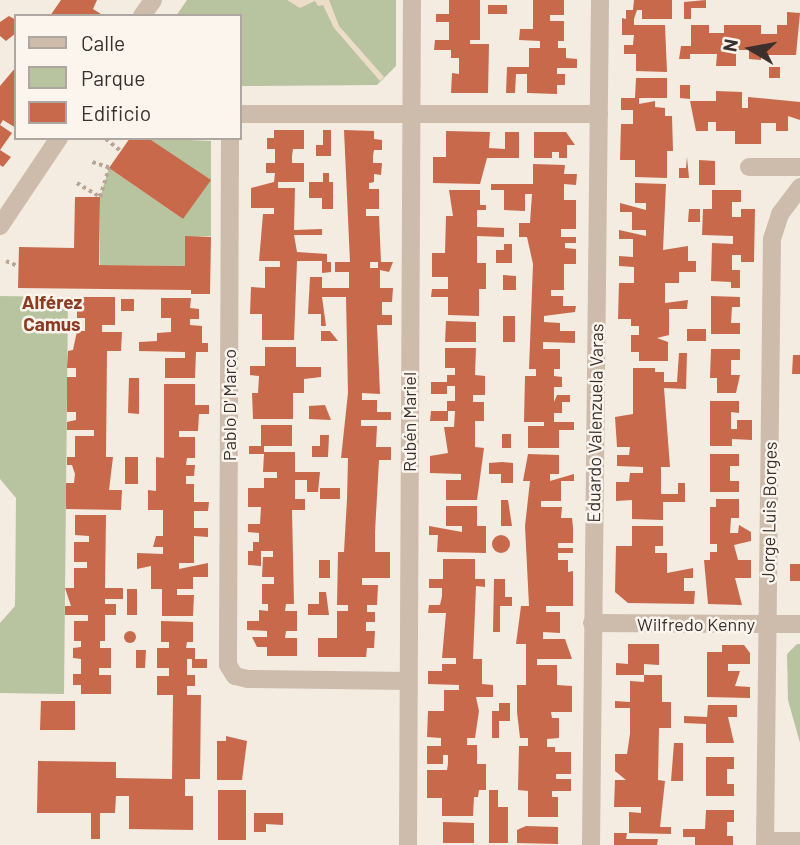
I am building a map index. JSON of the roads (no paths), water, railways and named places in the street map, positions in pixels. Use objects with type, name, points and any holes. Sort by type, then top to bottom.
[{"type":"street","name":"Rubén Mariel","points":[[408,845],[412,0]]},
{"type":"street","name":"Eduardo Valenzuela Varas","points":[[591,845],[600,0]]},
{"type":"street","points":[[242,114],[599,114]]},
{"type":"street","points":[[0,226],[58,140]]},
{"type":"street","name":"Pablo D' Marco","points":[[230,140],[227,656],[231,672],[248,679],[408,681]]},
{"type":"street","points":[[749,167],[800,167]]},
{"type":"street","name":"Jorge Luis Borges","points":[[765,843],[772,239],[780,214],[800,187]]},
{"type":"street","name":"Wilfredo Kenny","points":[[592,623],[800,624]]},
{"type":"street","points":[[765,843],[800,841]]},
{"type":"district","name":"Alférez Camus","points":[[52,313]]}]
